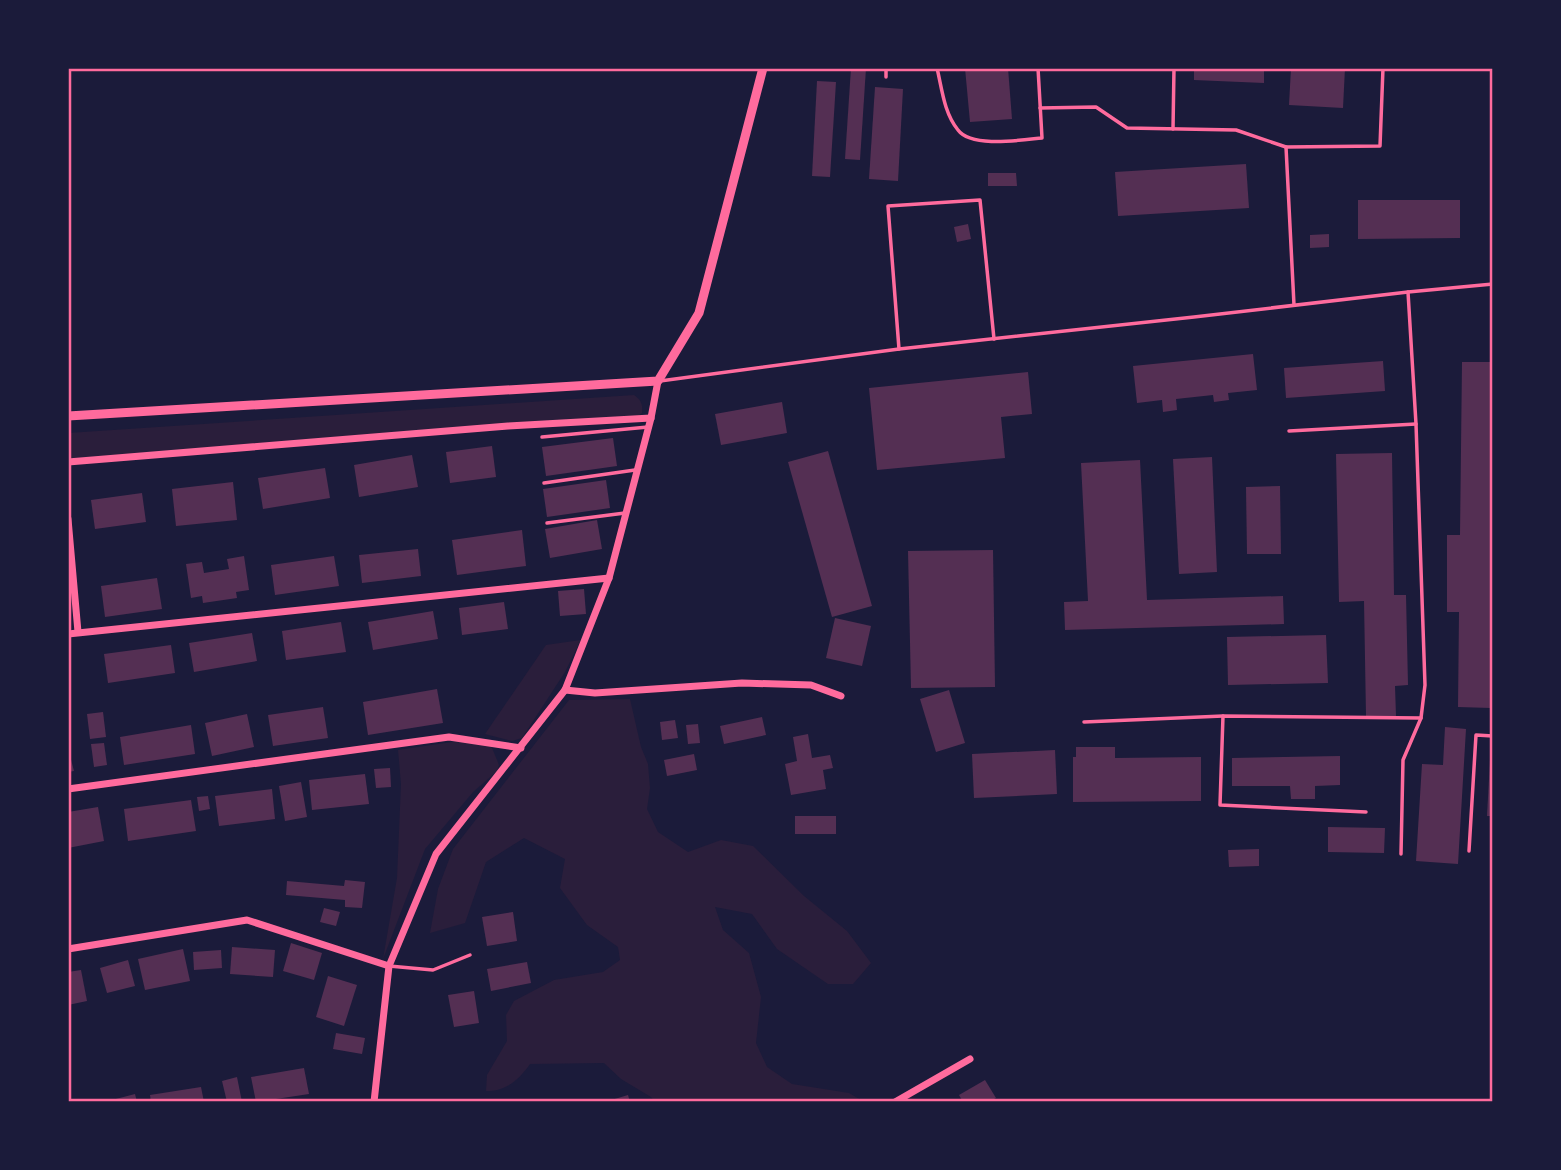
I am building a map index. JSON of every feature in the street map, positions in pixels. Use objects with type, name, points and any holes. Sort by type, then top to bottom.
[{"type":"street","points":[[374,1102],[389,966],[436,854],[565,690],[609,578],[651,418],[658,381],[699,313],[764,68]]},
{"type":"street","points":[[68,416],[658,381]]},
{"type":"street","points":[[68,462],[508,426],[651,418]]},
{"type":"street","points":[[68,519],[78,632]]},
{"type":"street","points":[[68,634],[609,578]]},
{"type":"street","points":[[565,690],[595,693],[742,683],[811,685],[841,696]]},
{"type":"street","points":[[68,789],[449,737],[521,748]]},
{"type":"street","points":[[68,949],[247,920],[389,966]]},
{"type":"street","points":[[895,1102],[970,1059]]},
{"type":"lane","points":[[886,68],[886,77]]},
{"type":"lane","points":[[937,68],[946,107],[959,132],[980,141],[1042,138],[1038,68]]},
{"type":"lane","points":[[1172,129],[1174,68]]},
{"type":"lane","points":[[1040,108],[1096,107],[1126,128],[1236,130],[1286,146],[1380,146],[1383,68]]},
{"type":"lane","points":[[1286,146],[1294,304]]},
{"type":"lane","points":[[899,349],[888,206],[980,200],[994,339]]},
{"type":"lane","points":[[658,381],[899,349],[1493,284]]},
{"type":"lane","points":[[1401,854],[1403,760],[1421,718],[1425,685],[1416,424],[1408,292]]},
{"type":"lane","points":[[1289,431],[1416,424]]},
{"type":"lane","points":[[542,437],[648,427]]},
{"type":"lane","points":[[544,483],[637,470]]},
{"type":"lane","points":[[547,523],[626,513]]},
{"type":"lane","points":[[1084,722],[1223,716],[1421,718]]},
{"type":"lane","points":[[1223,716],[1220,805],[1366,812]]},
{"type":"lane","points":[[1469,851],[1476,735],[1493,736]]},
{"type":"lane","points":[[389,966],[433,970],[470,955]]},
{"type":"shaded area","points":[[634,395],[642,405],[642,413],[638,416],[419,430],[68,459],[68,433]]},
{"type":"shaded area","points":[[581,640],[565,672],[522,738],[512,741],[485,734],[546,645]]},
{"type":"shaded area","points":[[630,699],[641,747],[648,764],[650,788],[647,809],[658,832],[688,852],[721,840],[753,846],[804,896],[847,931],[871,963],[853,984],[828,984],[777,949],[752,914],[715,907],[723,930],[749,953],[761,997],[756,1043],[767,1067],[792,1084],[849,1093],[861,1100],[859,1102],[655,1102],[621,1079],[604,1063],[530,1064],[511,1084],[486,1091],[487,1075],[507,1041],[506,1015],[514,1001],[554,980],[603,972],[620,960],[618,947],[587,925],[560,888],[565,859],[524,838],[486,862],[465,923],[430,933],[438,889],[453,849],[569,700]]},
{"type":"shaded area","points":[[452,742],[490,743],[499,765],[497,771],[473,792],[425,849],[383,959],[397,878],[401,784],[398,750]]},
{"type":"building","points":[[851,68],[866,68],[860,160],[845,159]]},
{"type":"building","points":[[965,68],[1008,68],[1012,119],[970,122]]},
{"type":"building","points":[[1194,68],[1264,68],[1264,83],[1194,80]]},
{"type":"building","points":[[1291,68],[1345,68],[1343,108],[1289,105]]},
{"type":"building","points":[[817,81],[836,82],[830,177],[812,176]]},
{"type":"building","points":[[875,87],[903,89],[898,181],[869,179]]},
{"type":"building","points":[[1246,164],[1249,208],[1118,216],[1115,172]]},
{"type":"building","points":[[988,173],[1016,173],[1017,186],[988,186]]},
{"type":"building","points":[[1358,200],[1460,200],[1460,238],[1358,239]]},
{"type":"building","points":[[968,224],[971,239],[957,242],[954,227]]},
{"type":"building","points":[[1329,234],[1329,247],[1310,248],[1310,235]]},
{"type":"building","points":[[1253,354],[1257,390],[1228,393],[1229,400],[1214,402],[1213,395],[1176,399],[1177,410],[1163,412],[1162,400],[1137,403],[1133,366]]},
{"type":"building","points":[[1383,361],[1385,391],[1286,398],[1284,368]]},
{"type":"building","points":[[1462,362],[1493,362],[1491,708],[1458,707],[1459,612],[1447,612],[1447,535],[1460,535]]},
{"type":"building","points":[[1028,372],[1032,414],[1001,417],[1005,458],[877,470],[869,388]]},
{"type":"building","points":[[782,402],[787,433],[721,445],[715,414]]},
{"type":"building","points":[[613,438],[617,466],[546,476],[542,447]]},
{"type":"building","points":[[492,446],[496,477],[450,483],[446,452]]},
{"type":"building","points":[[828,451],[872,606],[832,617],[788,462]]},
{"type":"building","points":[[1392,453],[1394,595],[1406,595],[1408,685],[1395,686],[1396,716],[1366,716],[1364,601],[1339,602],[1336,454]]},
{"type":"building","points":[[412,455],[418,487],[359,497],[354,465]]},
{"type":"building","points":[[1212,457],[1217,572],[1179,574],[1173,459]]},
{"type":"building","points":[[1140,460],[1147,600],[1283,596],[1284,624],[1065,630],[1064,602],[1088,601],[1081,463]]},
{"type":"building","points":[[325,468],[330,498],[263,509],[258,478]]},
{"type":"building","points":[[606,480],[610,508],[547,517],[543,489]]},
{"type":"building","points":[[233,482],[237,520],[176,526],[172,489]]},
{"type":"building","points":[[1280,486],[1281,554],[1247,554],[1246,487]]},
{"type":"building","points":[[142,493],[146,522],[95,529],[91,500]]},
{"type":"building","points":[[597,520],[602,549],[550,558],[545,529]]},
{"type":"building","points":[[522,530],[526,566],[457,575],[452,540]]},
{"type":"building","points":[[418,549],[421,576],[362,583],[359,555]]},
{"type":"building","points":[[993,550],[995,687],[911,688],[908,551]]},
{"type":"building","points":[[244,556],[249,590],[236,592],[237,598],[203,603],[202,596],[191,598],[186,564],[202,562],[204,573],[229,569],[227,559]]},
{"type":"building","points":[[334,556],[339,586],[275,595],[271,565]]},
{"type":"building","points":[[157,578],[162,609],[105,617],[101,586]]},
{"type":"building","points":[[584,589],[586,614],[560,616],[558,591]]},
{"type":"building","points":[[504,602],[508,629],[462,635],[459,608]]},
{"type":"building","points":[[433,611],[438,639],[373,650],[368,622]]},
{"type":"building","points":[[835,618],[871,626],[862,666],[826,658]]},
{"type":"building","points":[[341,622],[346,652],[286,660],[282,631]]},
{"type":"building","points":[[252,633],[257,661],[194,672],[189,643]]},
{"type":"building","points":[[1326,635],[1328,683],[1228,685],[1227,637]]},
{"type":"building","points":[[171,645],[175,673],[108,683],[104,654]]},
{"type":"building","points":[[437,689],[443,723],[368,735],[363,702]]},
{"type":"building","points":[[949,690],[965,743],[936,752],[920,699]]},
{"type":"building","points":[[323,707],[328,738],[273,746],[268,715]]},
{"type":"building","points":[[103,712],[106,737],[90,739],[87,714]]},
{"type":"building","points":[[247,714],[254,747],[212,756],[205,723]]},
{"type":"building","points":[[762,717],[766,735],[724,744],[720,726]]},
{"type":"building","points":[[675,720],[678,738],[662,740],[660,722]]},
{"type":"building","points":[[698,724],[700,743],[688,744],[686,725]]},
{"type":"building","points":[[191,725],[195,754],[124,765],[120,737]]},
{"type":"building","points":[[1445,727],[1466,729],[1458,864],[1416,861],[1422,764],[1443,765]]},
{"type":"building","points":[[808,734],[812,758],[830,755],[833,768],[823,770],[826,789],[791,795],[785,764],[797,761],[793,737]]},
{"type":"building","points":[[104,743],[107,765],[94,767],[91,744]]},
{"type":"building","points":[[1076,747],[1115,747],[1115,758],[1201,757],[1201,801],[1073,802],[1073,757],[1076,757]]},
{"type":"building","points":[[68,748],[74,771],[68,772]]},
{"type":"building","points":[[1055,750],[1057,794],[974,798],[972,754]]},
{"type":"building","points":[[694,754],[697,770],[667,776],[664,760]]},
{"type":"building","points":[[1340,756],[1340,785],[1315,786],[1315,799],[1291,799],[1290,786],[1232,786],[1232,758]]},
{"type":"building","points":[[1490,760],[1493,760],[1493,816],[1487,816]]},
{"type":"building","points":[[390,768],[391,787],[376,788],[374,769]]},
{"type":"building","points":[[365,774],[369,804],[312,810],[309,780]]},
{"type":"building","points":[[301,782],[307,817],[285,821],[279,786]]},
{"type":"building","points":[[272,789],[275,819],[219,826],[215,796]]},
{"type":"building","points":[[208,796],[210,809],[199,811],[197,797]]},
{"type":"building","points":[[191,800],[196,831],[128,841],[124,809]]},
{"type":"building","points":[[98,807],[104,841],[68,848],[68,812]]},
{"type":"building","points":[[795,816],[836,816],[836,834],[795,834]]},
{"type":"building","points":[[1328,827],[1385,828],[1384,853],[1328,852]]},
{"type":"building","points":[[1259,849],[1259,866],[1229,867],[1228,850]]},
{"type":"building","points":[[345,880],[365,882],[362,908],[345,907],[345,900],[286,895],[287,881],[344,886]]},
{"type":"building","points":[[324,908],[340,912],[336,926],[320,922]]},
{"type":"building","points":[[513,912],[517,941],[487,946],[482,917]]},
{"type":"building","points":[[291,943],[322,953],[314,980],[283,971]]},
{"type":"building","points":[[232,947],[275,950],[273,977],[230,974]]},
{"type":"building","points":[[183,949],[190,981],[145,990],[138,959]]},
{"type":"building","points":[[221,950],[222,968],[194,970],[193,952]]},
{"type":"building","points":[[128,960],[135,986],[107,993],[100,968]]},
{"type":"building","points":[[527,962],[531,983],[491,991],[487,969]]},
{"type":"building","points":[[81,970],[87,1001],[68,1005],[68,972]]},
{"type":"building","points":[[328,976],[357,985],[344,1026],[316,1017]]},
{"type":"building","points":[[474,991],[479,1023],[454,1027],[448,995]]},
{"type":"building","points":[[336,1033],[365,1038],[362,1054],[333,1049]]},
{"type":"building","points":[[304,1068],[309,1094],[256,1102],[251,1077]]},
{"type":"building","points":[[237,1077],[242,1102],[227,1102],[222,1081]]},
{"type":"building","points":[[985,1080],[996,1098],[988,1102],[963,1102],[959,1095]]},
{"type":"building","points":[[201,1087],[204,1102],[151,1102],[150,1095]]},
{"type":"building","points":[[135,1094],[137,1102],[108,1102],[108,1101]]},
{"type":"building","points":[[628,1095],[630,1102],[608,1102],[608,1101]]}]
